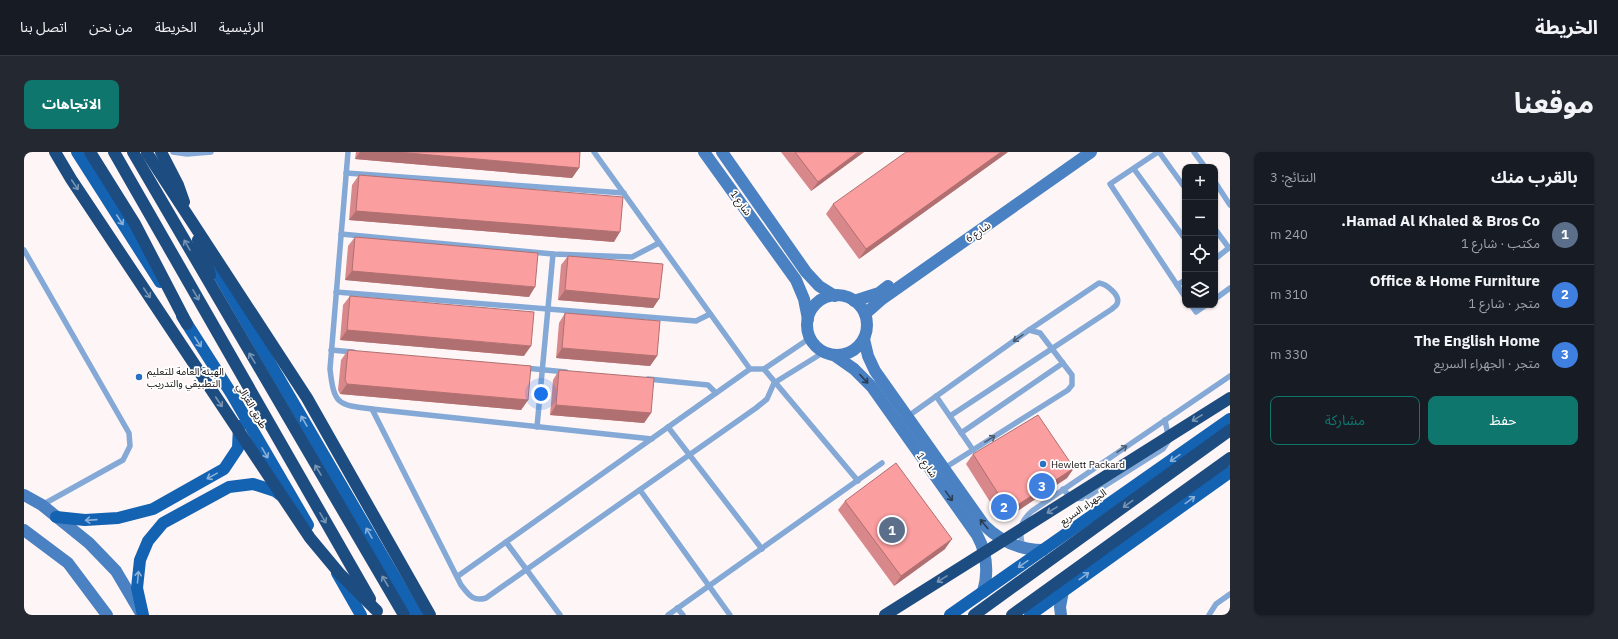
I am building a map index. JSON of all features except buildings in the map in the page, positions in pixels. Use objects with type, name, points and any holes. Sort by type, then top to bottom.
[{"type":"highway","points":[[55,152],[76,186],[310,538],[340,574],[378,613]]},
{"type":"highway","points":[[90,152],[142,236],[187,324]]},
{"type":"highway","name":"طريق الغزالي","points":[[114,152],[378,613]]},
{"type":"highway","points":[[133,152],[404,615]]},
{"type":"highway","points":[[147,152],[307,398],[430,615]]},
{"type":"highway","points":[[161,152],[178,185],[221,304]]},
{"type":"highway","points":[[885,615],[1230,398]]},
{"type":"highway","points":[[974,615],[1230,430]]},
{"type":"highway","points":[[1012,615],[1230,458]]},
{"type":"main road","name":"طريق الغزالي","points":[[77,152],[231,393],[361,615]]},
{"type":"main road","points":[[147,152],[417,615]]},
{"type":"main road","points":[[56,517],[85,520],[118,518],[153,509],[224,469],[238,448],[239,426],[231,393]]},
{"type":"main road","name":"الجهراء السريع","points":[[950,615],[1230,419]]},
{"type":"main road","points":[[1030,615],[1230,472]]},
{"type":"main road","points":[[143,615],[137,588],[140,560],[148,541],[164,523],[229,487],[253,484],[275,491],[300,512]]},
{"type":"street","name":"شارع 1","points":[[704,152],[796,280],[804,299],[808,319]]},
{"type":"street","name":"شارع 1","points":[[722,152],[806,272],[819,286],[835,296]]},
{"type":"street","name":"شارع 6","points":[[854,301],[879,293],[1077,152]]},
{"type":"street","name":"شارع 6","points":[[865,314],[882,299],[1091,152]]},
{"type":"street","points":[[835,296],[845,297],[854,301],[865,314],[867,329],[864,339],[856,348],[846,354],[829,354],[816,347],[810,338],[807,329],[808,319],[812,310],[818,303],[826,298],[835,296]]},
{"type":"street","name":"شارع 1","points":[[864,339],[873,367],[902,420],[939,472],[981,542],[987,567],[983,592]]},
{"type":"street","name":"شارع 1","points":[[829,354],[863,378],[902,420]]},
{"type":"street","name":"شارع 1","points":[[939,472],[984,525],[1004,541],[1023,548],[1044,550]]},
{"type":"street","points":[[24,494],[42,505],[90,542],[116,571],[143,615]]},
{"type":"street","points":[[24,530],[68,563],[107,615]]},
{"type":"street","points":[[1061,615],[1060,607],[1063,591]]},
{"type":"lane","points":[[173,152],[199,154],[211,152]]},
{"type":"lane","points":[[348,152],[330,369],[332,390],[338,401],[350,406],[372,409],[652,439]]},
{"type":"lane","points":[[594,152],[750,369]]},
{"type":"lane","points":[[1182,184],[1159,152],[1110,184],[1182,292]]},
{"type":"lane","points":[[1194,152],[1203,164]]},
{"type":"lane","points":[[1134,169],[1183,236]]},
{"type":"lane","points":[[346,173],[624,194]]},
{"type":"lane","points":[[1218,186],[1230,204]]},
{"type":"lane","points":[[1218,233],[1229,248],[1218,257]]},
{"type":"lane","points":[[341,234],[553,254],[632,257],[659,242]]},
{"type":"lane","points":[[24,250],[130,434],[130,446],[124,460],[42,505]]},
{"type":"lane","points":[[538,427],[553,254]]},
{"type":"lane","points":[[1177,285],[1182,282]]},
{"type":"lane","points":[[902,420],[1029,330],[1099,283],[1104,284],[1114,293],[1117,304],[1112,309],[950,416]]},
{"type":"lane","points":[[1218,297],[1230,288]]},
{"type":"lane","points":[[336,292],[696,321],[710,314]]},
{"type":"lane","points":[[1193,308],[1196,312],[1202,308]]},
{"type":"lane","points":[[939,472],[1068,390],[1072,385],[1074,380],[1072,374],[1040,334],[1029,330]]},
{"type":"lane","points":[[458,576],[750,369],[764,368],[810,338]]},
{"type":"lane","points":[[331,350],[363,352]]},
{"type":"lane","points":[[372,409],[458,576],[461,585],[472,598],[479,600],[486,598],[767,399],[774,383],[829,354]]},
{"type":"lane","points":[[961,433],[1063,363]]},
{"type":"lane","points":[[520,367],[575,372]]},
{"type":"lane","points":[[764,368],[774,383],[858,481]]},
{"type":"lane","points":[[1023,548],[1020,528],[1026,515],[1230,376]]},
{"type":"lane","points":[[645,379],[708,385],[716,394]]},
{"type":"lane","points":[[936,396],[973,450]]},
{"type":"lane","points":[[1063,489],[1071,497],[1082,499],[1164,449],[1170,440],[1165,420]]},
{"type":"lane","points":[[668,428],[762,549]]},
{"type":"lane","points":[[668,615],[882,463]]},
{"type":"lane","points":[[640,490],[730,615]]},
{"type":"lane","points":[[506,542],[560,615]]},
{"type":"lane","points":[[1209,615],[1216,604],[1230,594]]},
{"type":"lane","points":[[677,608],[683,615]]},
{"type":"place","name":"الهيئة العامة للتعليم التطبيقي والتدريب","points":[[139,377]]},
{"type":"place","name":"Hewlett Packard","points":[[1043,464]]},
{"type":"place","name":"The English Home","points":[[1042,486]]},
{"type":"place","name":"Office & Home Furniture","points":[[1004,507]]},
{"type":"place","name":"Hamad Al Khaled & Bros Co.","points":[[892,530]]}]
